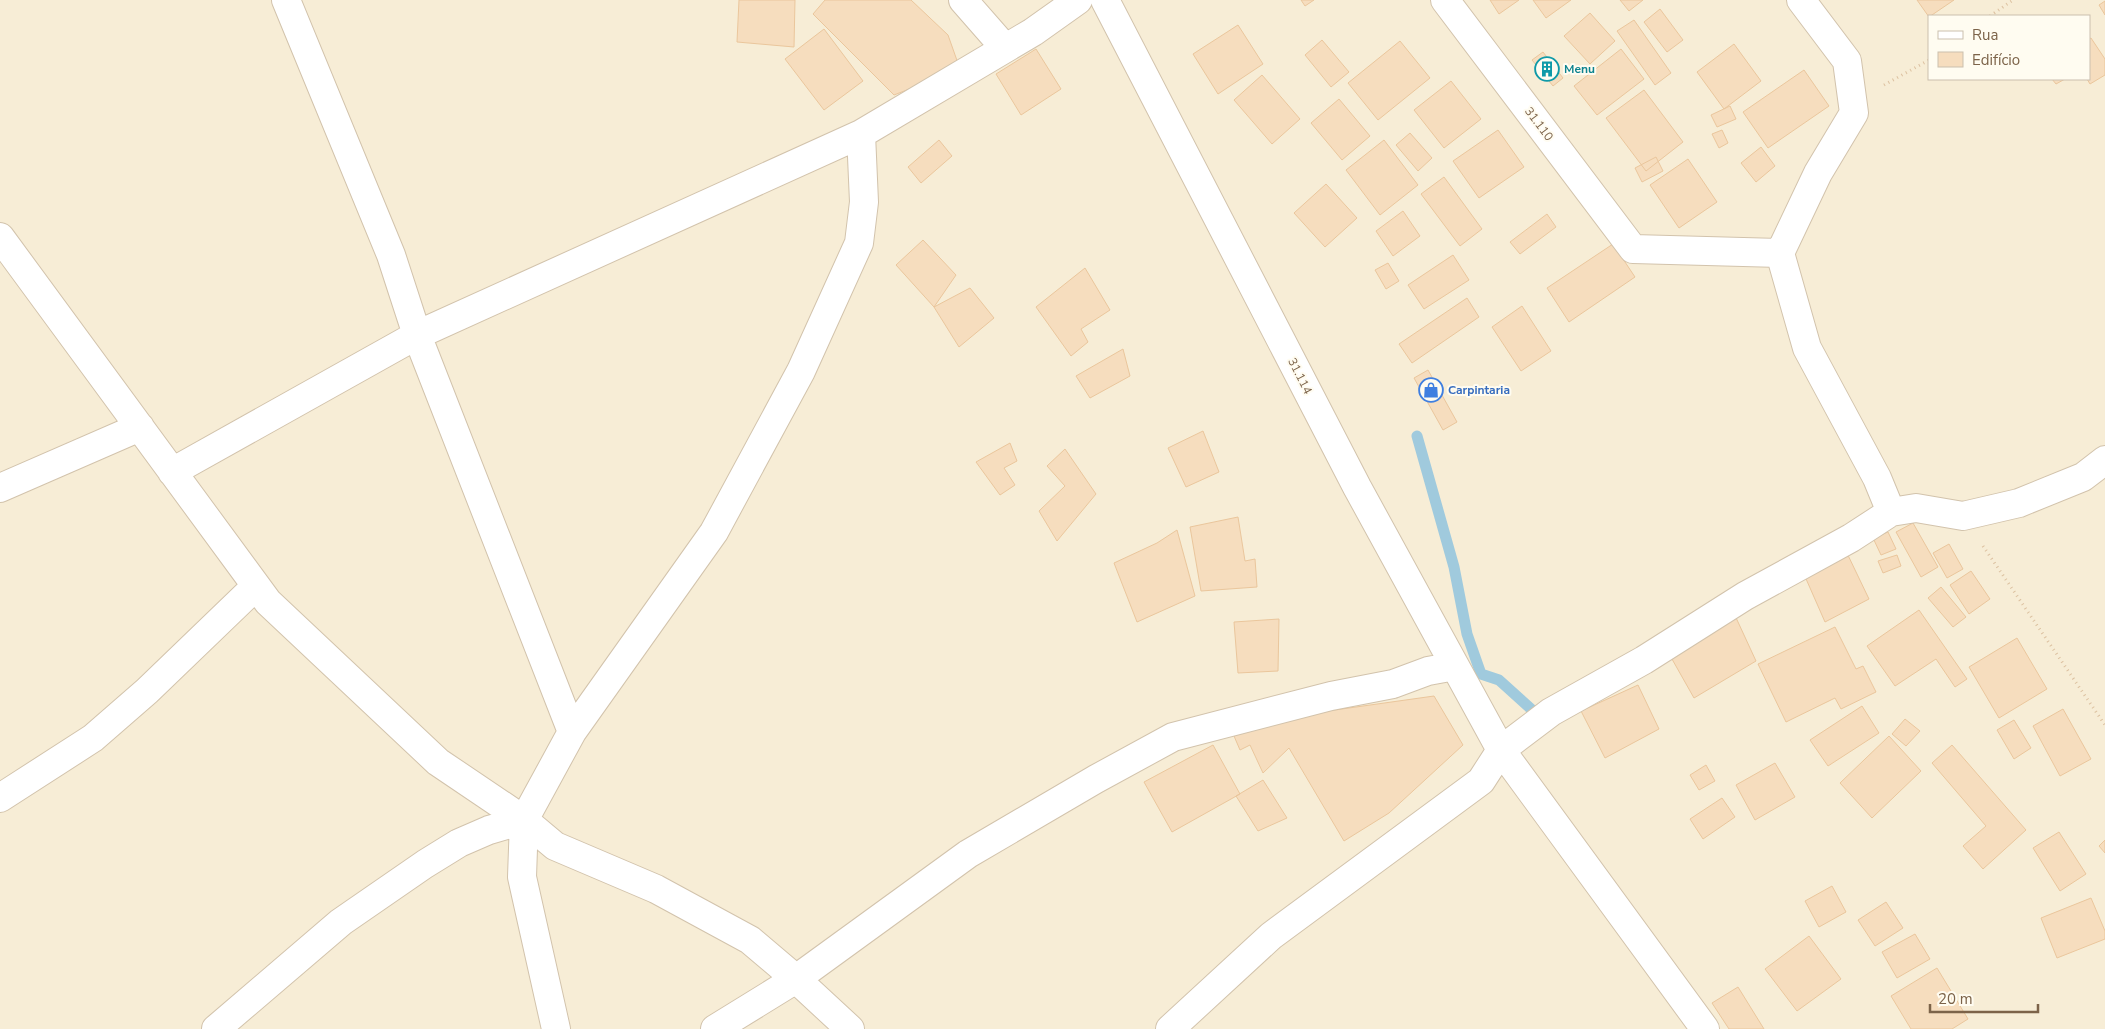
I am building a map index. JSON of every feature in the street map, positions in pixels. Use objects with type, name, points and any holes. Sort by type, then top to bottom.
[{"type":"street","points":[[286,0],[391,256],[417,335],[572,732]]},
{"type":"street","points":[[963,0],[1005,48]]},
{"type":"street","points":[[172,472],[417,335],[861,134],[1033,32],[1078,0]]},
{"type":"street","name":"31.114","points":[[1105,0],[1357,488],[1501,750],[1705,1029]]},
{"type":"street","name":"31.110","points":[[1445,0],[1632,249],[1780,253]]},
{"type":"street","points":[[1801,0],[1847,61],[1854,113],[1818,173],[1780,253],[1807,348],[1877,478],[1891,512]]},
{"type":"street","points":[[556,1029],[522,877],[524,820],[572,732],[714,532],[801,371],[859,244],[864,202],[861,134]]},
{"type":"street","points":[[0,237],[268,602],[438,762],[524,820],[555,846],[656,889],[750,940],[850,1029]]},
{"type":"street","points":[[0,488],[140,426]]},
{"type":"street","points":[[1170,1029],[1271,936],[1481,781],[1501,750],[1550,712],[1644,660],[1745,596],[1851,538],[1891,512],[1916,508],[1963,516],[2018,503],[2083,477],[2105,460]]},
{"type":"street","points":[[0,798],[93,738],[147,691],[256,586]]},
{"type":"street","points":[[715,1029],[796,979],[968,854],[1172,737],[1331,696],[1393,684],[1428,671],[1456,666]]},
{"type":"street","points":[[216,1029],[341,922],[425,864],[459,843],[489,830],[524,820]]},
{"type":"path","points":[[1991,15],[2013,0]]},
{"type":"path","points":[[1852,102],[1928,61]]},
{"type":"path","points":[[1963,516],[2105,725]]},
{"type":"shaded area","points":[[0,0],[2105,0],[2105,1029],[0,1029]]},
{"type":"building","points":[[739,0],[795,0],[794,47],[737,42]]},
{"type":"building","points":[[825,0],[911,0],[948,35],[960,69],[894,95],[813,14]]},
{"type":"building","points":[[1301,0],[1314,0],[1305,6]]},
{"type":"building","points":[[1490,0],[1519,0],[1499,14]]},
{"type":"building","points":[[1533,0],[1571,0],[1546,18]]},
{"type":"building","points":[[1620,0],[1643,0],[1629,11]]},
{"type":"building","points":[[1917,0],[1954,0],[1932,15],[1928,16]]},
{"type":"building","points":[[2105,1],[2105,15],[2099,5]]},
{"type":"building","points":[[1660,9],[1683,40],[1667,52],[1644,22]]},
{"type":"building","points":[[1590,13],[1615,41],[1590,64],[1564,36]]},
{"type":"building","points":[[1634,20],[1671,73],[1655,85],[1617,31]]},
{"type":"building","points":[[1238,25],[1263,64],[1218,94],[1193,54]]},
{"type":"building","points":[[824,29],[863,81],[824,110],[785,59]]},
{"type":"building","points":[[2090,38],[2105,59],[2105,75],[2090,84],[2088,80],[2090,80]]},
{"type":"building","points":[[1322,40],[1349,72],[1331,87],[1305,55]]},
{"type":"building","points":[[1400,41],[1430,78],[1378,120],[1348,83]]},
{"type":"building","points":[[1734,44],[1761,81],[1724,109],[1697,72]]},
{"type":"building","points":[[1036,49],[1061,89],[1021,115],[996,74]]},
{"type":"building","points":[[1621,49],[1644,79],[1597,115],[1574,86]]},
{"type":"building","name":"Menu","points":[[1543,52],[1563,78],[1553,86],[1532,60]]},
{"type":"building","points":[[1804,70],[1829,106],[1768,148],[1743,112]]},
{"type":"building","points":[[1262,75],[1300,119],[1272,144],[1234,100]]},
{"type":"building","points":[[2053,80],[2063,80],[2056,84]]},
{"type":"building","points":[[1451,81],[1481,119],[1444,148],[1414,110]]},
{"type":"building","points":[[1644,90],[1683,142],[1646,171],[1606,118]]},
{"type":"building","points":[[1339,99],[1370,136],[1342,160],[1311,123]]},
{"type":"building","points":[[1730,106],[1736,119],[1717,127],[1711,115]]},
{"type":"building","points":[[1498,130],[1524,167],[1479,198],[1453,161]]},
{"type":"building","points":[[1722,130],[1728,143],[1719,148],[1712,134]]},
{"type":"building","points":[[1410,133],[1432,158],[1418,171],[1396,145]]},
{"type":"building","points":[[939,140],[952,156],[921,183],[908,167]]},
{"type":"building","points":[[1384,140],[1418,185],[1380,215],[1346,170]]},
{"type":"building","points":[[1761,147],[1775,166],[1756,182],[1741,163]]},
{"type":"building","points":[[1656,157],[1663,171],[1642,182],[1635,168]]},
{"type":"building","points":[[1688,159],[1717,202],[1679,228],[1650,185]]},
{"type":"building","points":[[1444,177],[1482,229],[1460,246],[1421,194]]},
{"type":"building","points":[[1326,184],[1357,218],[1325,247],[1294,213]]},
{"type":"building","points":[[1403,211],[1420,236],[1393,256],[1376,231]]},
{"type":"building","points":[[1547,214],[1556,227],[1520,254],[1510,242]]},
{"type":"building","points":[[923,240],[956,275],[934,307],[896,265]]},
{"type":"building","points":[[1613,244],[1635,277],[1569,322],[1547,288]]},
{"type":"building","points":[[1453,255],[1469,280],[1424,309],[1408,285]]},
{"type":"building","points":[[1388,263],[1399,281],[1386,289],[1375,270]]},
{"type":"building","points":[[1085,268],[1110,310],[1081,329],[1088,342],[1071,356],[1036,307]]},
{"type":"building","points":[[970,288],[994,318],[959,347],[934,307]]},
{"type":"building","points":[[1467,298],[1479,317],[1412,363],[1399,344]]},
{"type":"building","points":[[1522,306],[1551,351],[1521,371],[1492,327]]},
{"type":"building","points":[[1123,349],[1130,376],[1090,398],[1076,376]]},
{"type":"building","points":[[1428,370],[1457,422],[1443,430],[1414,378]]},
{"type":"building","points":[[1203,431],[1219,472],[1186,487],[1168,448]]},
{"type":"building","points":[[1010,443],[1017,461],[1004,468],[1015,485],[1000,495],[976,462]]},
{"type":"building","points":[[1065,449],[1096,494],[1057,541],[1039,511],[1065,486],[1047,466]]},
{"type":"building","points":[[1238,517],[1245,561],[1255,559],[1257,587],[1201,591],[1190,527]]},
{"type":"building","points":[[1913,523],[1938,567],[1921,577],[1896,532]]},
{"type":"building","points":[[1177,530],[1195,596],[1137,622],[1114,563],[1157,543]]},
{"type":"building","points":[[1888,532],[1896,549],[1881,555],[1873,538]]},
{"type":"building","points":[[1949,544],[1963,569],[1947,578],[1933,553]]},
{"type":"building","points":[[1845,549],[1869,599],[1825,622],[1803,572]]},
{"type":"building","points":[[1897,555],[1901,566],[1883,573],[1878,561]]},
{"type":"building","points":[[1971,571],[1990,599],[1969,614],[1950,585]]},
{"type":"building","points":[[1941,587],[1966,617],[1953,627],[1928,598]]},
{"type":"building","points":[[1732,609],[1756,661],[1694,698],[1668,652]]},
{"type":"building","points":[[1919,610],[1967,679],[1955,687],[1936,659],[1895,686],[1867,646]]},
{"type":"building","points":[[1279,619],[1278,671],[1238,673],[1234,622]]},
{"type":"building","points":[[1835,627],[1856,669],[1863,666],[1876,692],[1841,709],[1835,698],[1786,722],[1758,664]]},
{"type":"building","points":[[2017,638],[2047,689],[1999,718],[1969,667]]},
{"type":"building","points":[[1638,685],[1659,729],[1605,758],[1581,711]]},
{"type":"building","points":[[1434,696],[1463,745],[1389,813],[1344,841],[1289,748],[1263,773],[1250,745],[1240,750],[1234,736],[1285,717]]},
{"type":"building","points":[[1862,706],[1879,733],[1828,766],[1810,740]]},
{"type":"building","points":[[2063,709],[2091,759],[2060,776],[2033,726]]},
{"type":"building","points":[[1905,719],[1920,731],[1906,746],[1892,734]]},
{"type":"building","points":[[2014,720],[2031,748],[2014,759],[1997,730]]},
{"type":"building","points":[[1889,736],[1921,771],[1872,818],[1840,783]]},
{"type":"building","points":[[1213,745],[1240,794],[1172,832],[1144,782]]},
{"type":"building","points":[[1952,745],[2026,830],[1983,869],[1963,846],[1986,826],[1932,763]]},
{"type":"building","points":[[1775,763],[1795,797],[1755,820],[1736,785]]},
{"type":"building","points":[[1706,765],[1715,781],[1699,790],[1690,775]]},
{"type":"building","points":[[1263,780],[1287,818],[1258,831],[1236,796]]},
{"type":"building","points":[[1722,798],[1735,817],[1703,839],[1690,819]]},
{"type":"building","points":[[2059,832],[2086,874],[2060,891],[2033,848]]},
{"type":"building","points":[[2105,840],[2105,853],[2099,846]]},
{"type":"building","points":[[1832,886],[1846,912],[1819,927],[1805,901]]},
{"type":"building","points":[[2091,898],[2105,931],[2105,939],[2057,958],[2041,918]]},
{"type":"building","points":[[1886,902],[1903,928],[1875,946],[1858,920]]},
{"type":"building","points":[[1915,934],[1930,959],[1897,978],[1882,952]]},
{"type":"building","points":[[1809,936],[1841,979],[1797,1011],[1765,969]]},
{"type":"building","points":[[1937,968],[1968,1019],[1952,1029],[1911,1029],[1891,996]]},
{"type":"building","points":[[1738,987],[1764,1029],[1729,1029],[1712,1003]]},
{"type":"waterway","points":[[1417,436],[1454,567],[1467,634],[1481,674],[1499,680],[1540,717]]},
{"type":"place","name":"Menu","points":[[1547,69]]},
{"type":"place","name":"Carpintaria","points":[[1431,390]]}]
